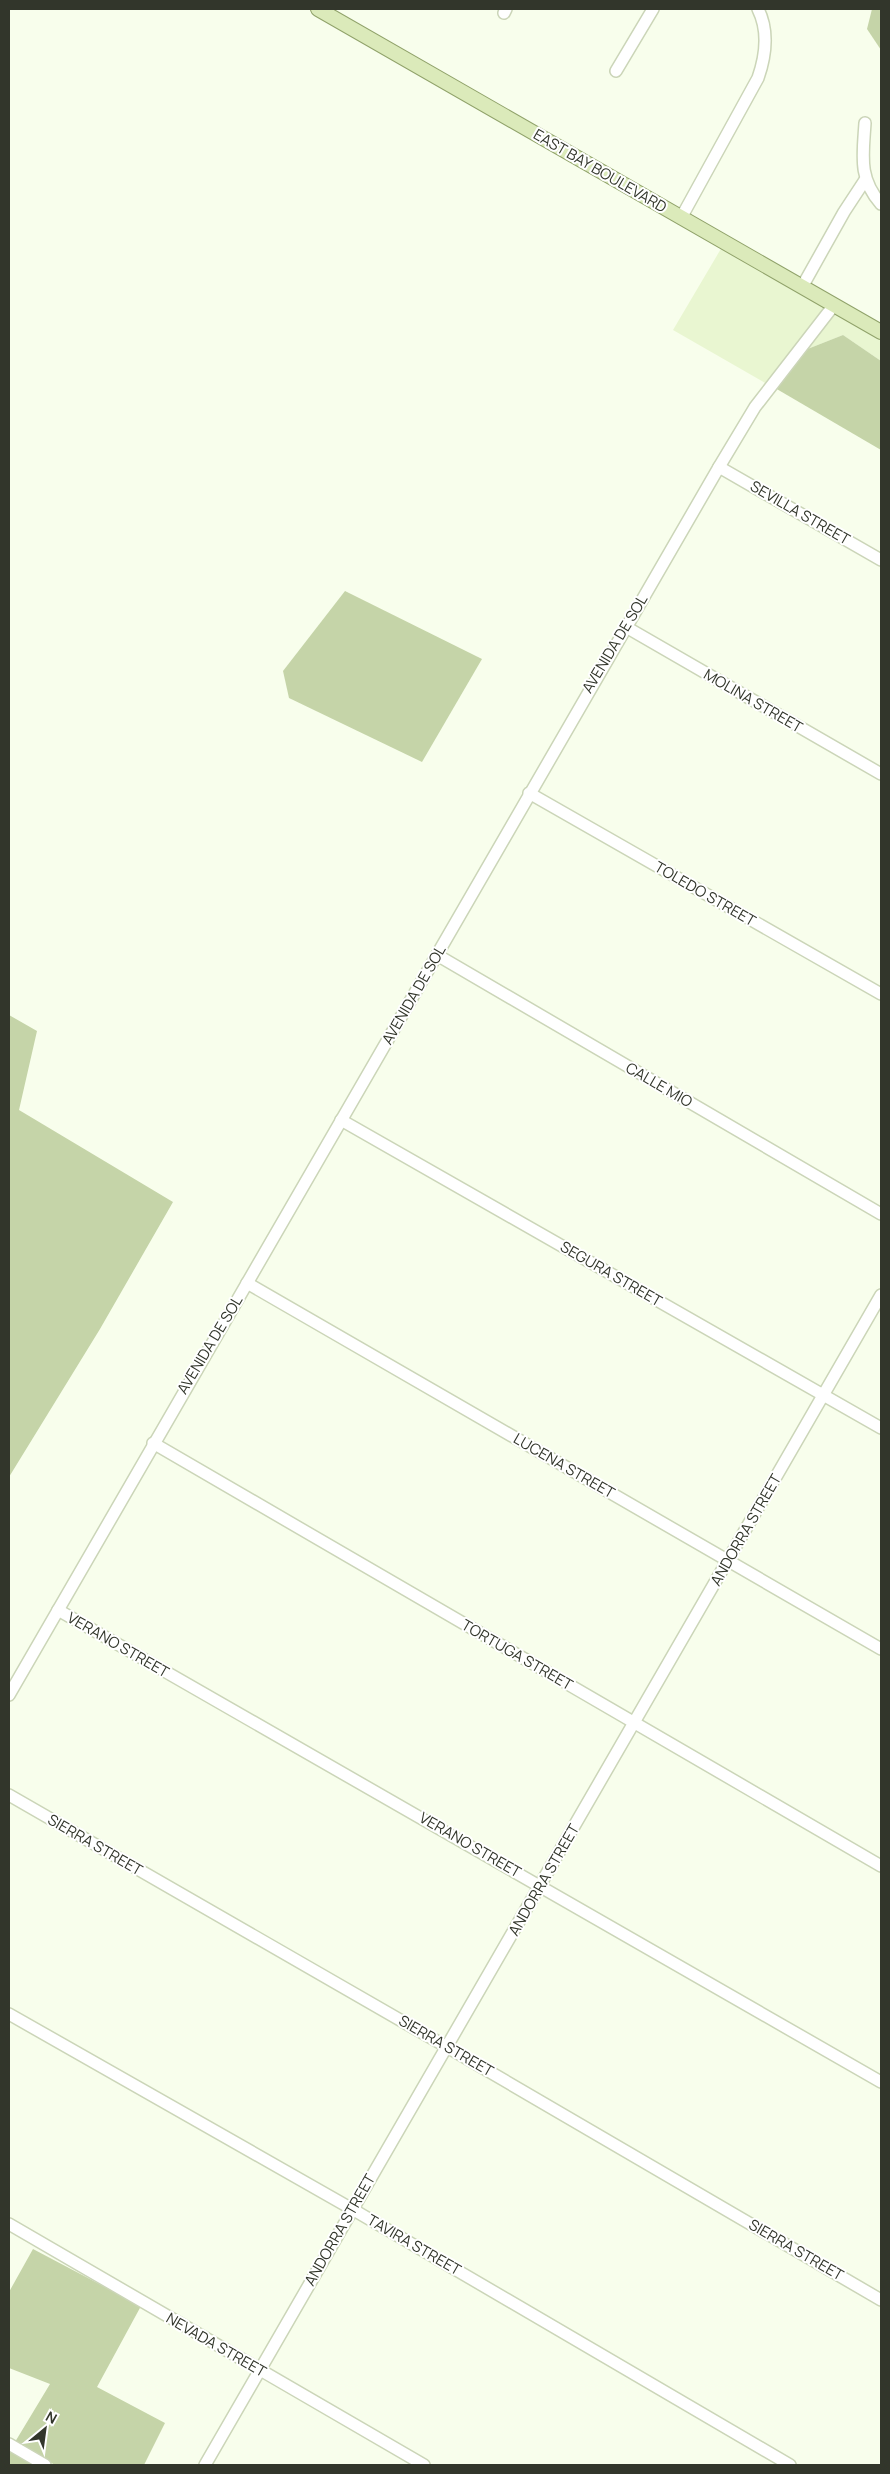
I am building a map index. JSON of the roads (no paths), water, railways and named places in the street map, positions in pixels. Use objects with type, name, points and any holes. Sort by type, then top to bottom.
[{"type":"main road","name":"EAST BAY BOULEVARD","points":[[318,9],[881,332]]},
{"type":"street","points":[[616,71],[653,9]]},
{"type":"street","points":[[681,218],[758,78],[765,55],[764,20],[758,9]]},
{"type":"street","points":[[865,123],[863,168],[866,180],[874,196],[881,204]]},
{"type":"street","points":[[802,287],[844,212],[866,180]]},
{"type":"street","name":"AVENIDA DE SOL","points":[[9,1695],[152,1443],[247,1283],[719,466],[755,407],[834,305]]},
{"type":"street","name":"SEVILLA STREET","points":[[719,466],[881,560]]},
{"type":"street","name":"MOLINA STREET","points":[[626,628],[881,774]]},
{"type":"street","name":"TOLEDO STREET","points":[[529,793],[881,994]]},
{"type":"street","name":"CALLE MIO","points":[[437,955],[881,1214]]},
{"type":"street","name":"SEGURA STREET","points":[[341,1120],[881,1428]]},
{"type":"street","name":"LUCENA STREET","points":[[247,1283],[881,1649]]},
{"type":"street","name":"ANDORRA STREET","points":[[205,2465],[352,2208],[636,1724],[881,1295]]},
{"type":"street","name":"TORTUGA STREET","points":[[152,1443],[881,1866]]},
{"type":"street","name":"VERANO STREET","points":[[58,1610],[881,2082]]},
{"type":"street","name":"SIERRA STREET","points":[[9,1795],[881,2300]]},
{"type":"street","name":"TAVIRA STREET","points":[[9,2014],[352,2208],[790,2465]]},
{"type":"street","name":"NEVADA STREET","points":[[9,2224],[424,2465]]},
{"type":"street","points":[[9,2444],[45,2465]]}]
